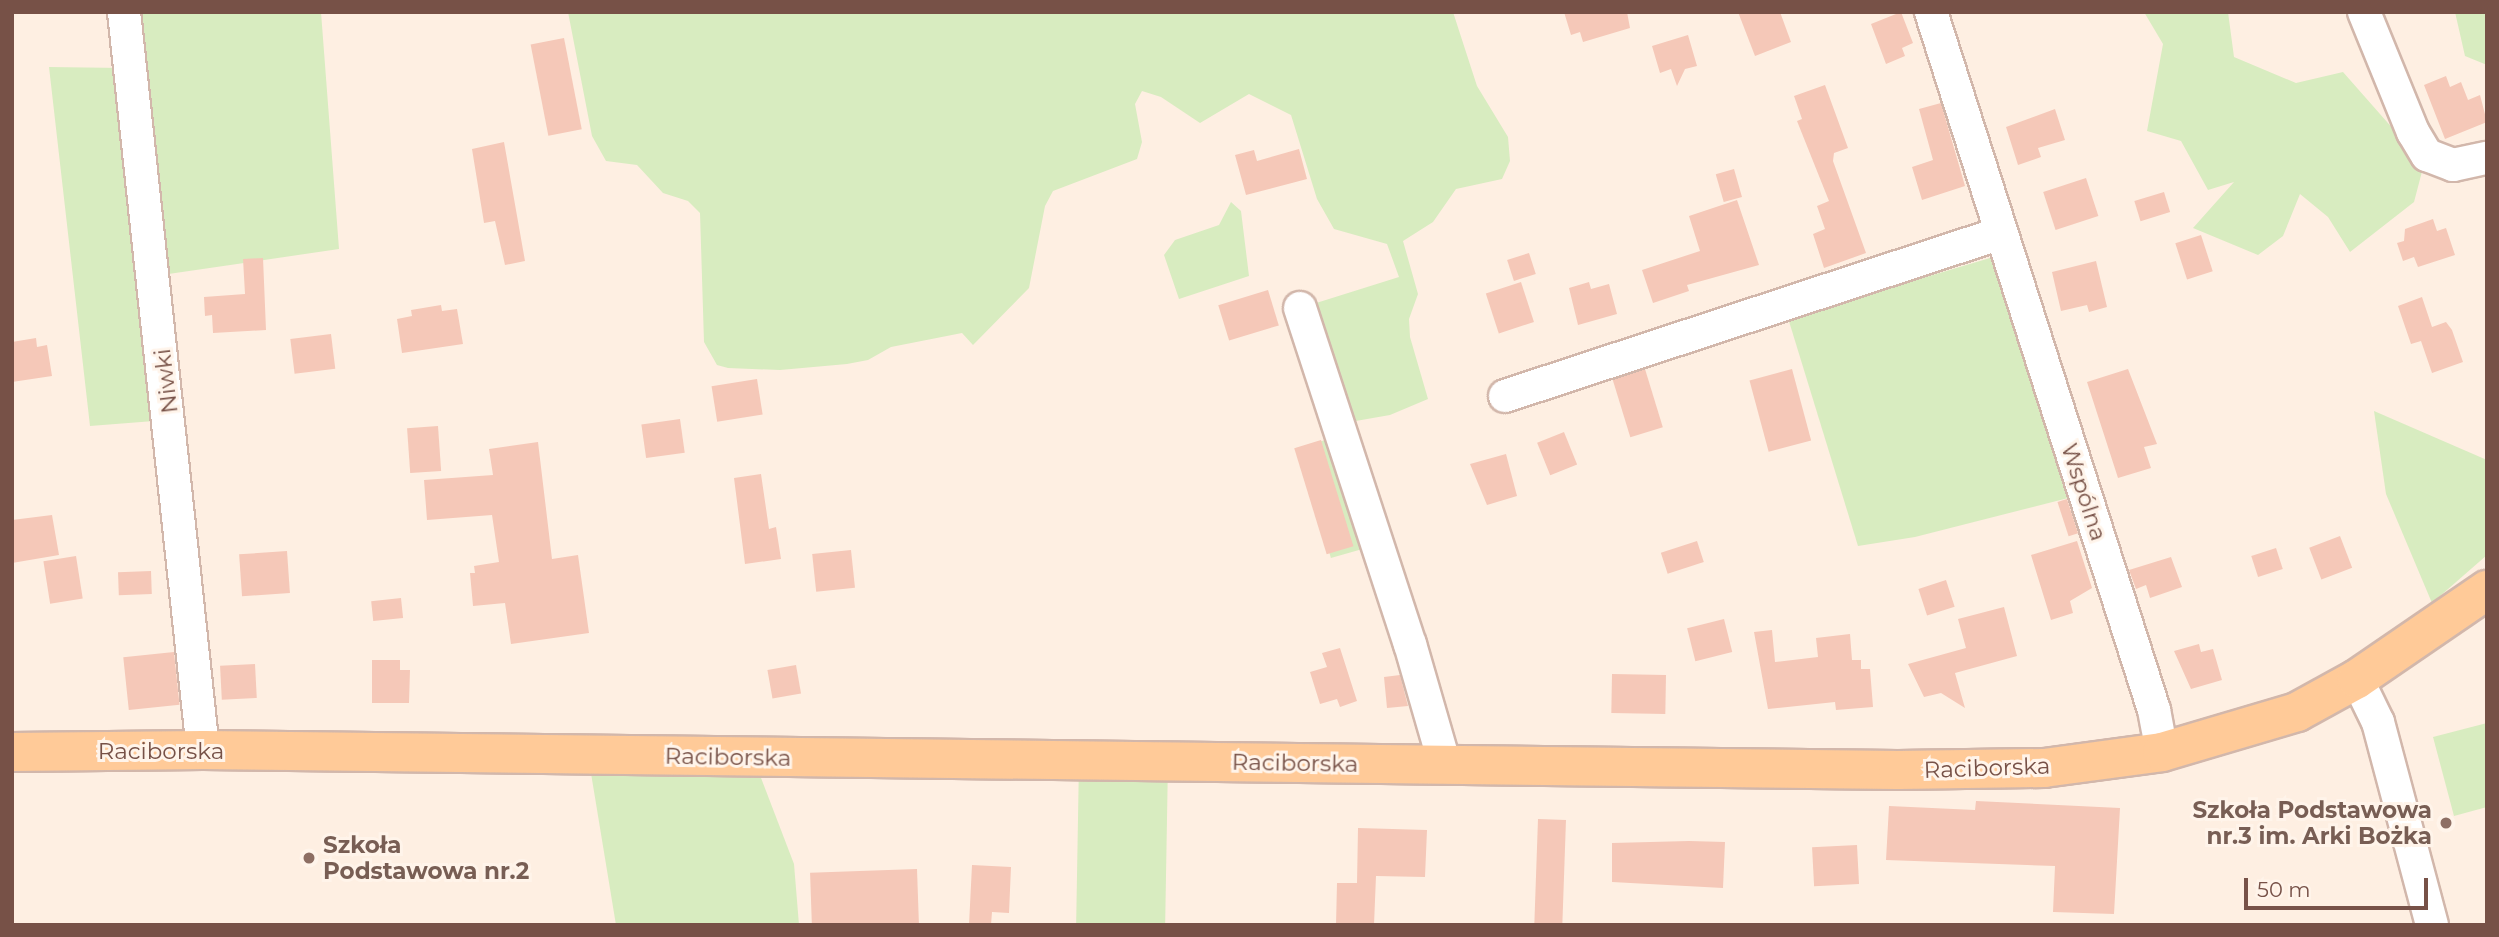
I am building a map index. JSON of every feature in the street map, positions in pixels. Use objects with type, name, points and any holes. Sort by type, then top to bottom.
[{"type":"main road","name":"Raciborska","points":[[12,752],[203,750],[1911,770],[2044,768],[2162,751],[2297,712],[2357,679],[2487,590]]},
{"type":"street","name":"Niwki","points":[[124,12],[203,750]]},
{"type":"street","name":"Wspólna","points":[[1931,12],[2154,710],[2162,751]]},
{"type":"street","points":[[2364,12],[2413,132],[2427,155],[2453,165],[2487,159]]},
{"type":"street","points":[[1505,396],[2001,233]]},
{"type":"street","points":[[1300,308],[1410,644],[1445,765]]},
{"type":"street","points":[[2357,679],[2378,722],[2432,925]]},
{"type":"green space","points":[[132,12],[321,12],[339,249],[141,278],[154,421],[90,426],[49,67],[123,68]]},
{"type":"green space","points":[[568,12],[1453,12],[1477,86],[1508,137],[1510,161],[1502,179],[1456,189],[1433,222],[1403,241],[1418,294],[1409,319],[1410,337],[1428,399],[1390,415],[1350,422],[1313,304],[1399,277],[1387,244],[1334,229],[1317,199],[1291,115],[1249,94],[1200,123],[1161,97],[1142,91],[1135,104],[1142,142],[1137,159],[1053,191],[1045,206],[1029,288],[973,345],[962,333],[891,347],[868,360],[847,364],[780,370],[728,368],[717,365],[704,342],[700,213],[688,201],[663,193],[637,165],[606,161],[592,136]]},
{"type":"green space","points":[[2144,12],[2228,12],[2234,57],[2296,83],[2343,72],[2424,164],[2414,202],[2350,252],[2328,217],[2300,194],[2283,236],[2258,255],[2193,228],[2234,182],[2208,190],[2181,141],[2147,131],[2163,44]]},
{"type":"green space","points":[[2455,12],[2487,12],[2487,65],[2465,56]]},
{"type":"green space","points":[[1231,202],[1241,211],[1249,276],[1179,299],[1164,255],[1175,240],[1219,225]]},
{"type":"green space","points":[[1990,258],[2006,271],[2076,496],[1915,537],[1858,546],[1788,318]]},
{"type":"green space","points":[[2374,411],[2487,460],[2487,555],[2432,603],[2386,494]]},
{"type":"green space","points":[[1329,439],[1361,550],[1331,558],[1299,448]]},
{"type":"green space","points":[[2487,723],[2487,807],[2454,816],[2433,737]]},
{"type":"green space","points":[[588,755],[753,757],[794,864],[799,925],[616,925]]},
{"type":"green space","points":[[1079,761],[1168,763],[1165,925],[1076,925]]},
{"type":"building","points":[[1564,12],[1627,12],[1630,28],[1583,42],[1580,32],[1571,35]]},
{"type":"building","points":[[1738,12],[1780,12],[1791,42],[1755,56]]},
{"type":"building","points":[[1901,12],[1913,43],[1902,48],[1905,56],[1886,64],[1871,24]]},
{"type":"building","points":[[1688,35],[1697,66],[1685,69],[1677,86],[1671,69],[1660,73],[1652,46]]},
{"type":"building","points":[[564,38],[582,129],[548,136],[531,44]]},
{"type":"building","points":[[2446,76],[2450,87],[2461,82],[2468,100],[2480,95],[2487,122],[2445,139],[2424,85]]},
{"type":"building","points":[[1825,85],[1848,148],[1834,153],[1833,161],[1866,253],[1824,268],[1813,234],[1825,229],[1817,206],[1829,201],[1797,121],[1802,119],[1794,96]]},
{"type":"building","points":[[1941,103],[1965,186],[1922,200],[1912,167],[1933,160],[1919,109]]},
{"type":"building","points":[[2055,109],[2065,140],[2038,148],[2041,157],[2018,165],[2006,127]]},
{"type":"building","points":[[504,142],[525,261],[505,265],[495,221],[484,223],[472,149]]},
{"type":"building","points":[[1299,149],[1307,179],[1246,195],[1235,155],[1254,150],[1257,161]]},
{"type":"building","points":[[1734,169],[1742,197],[1724,202],[1716,174]]},
{"type":"building","points":[[2086,178],[2098,216],[2056,230],[2043,192]]},
{"type":"building","points":[[2164,192],[2170,212],[2140,221],[2134,201]]},
{"type":"building","points":[[1737,200],[1759,265],[1687,285],[1689,291],[1653,303],[1642,270],[1700,251],[1689,216]]},
{"type":"building","points":[[2433,219],[2437,231],[2446,228],[2455,255],[2418,267],[2414,257],[2403,261],[2397,243],[2404,241],[2405,229]]},
{"type":"building","points":[[2201,235],[2213,271],[2187,279],[2175,243]]},
{"type":"building","points":[[1529,253],[1536,274],[1514,281],[1507,260]]},
{"type":"building","points":[[263,258],[266,330],[213,333],[212,315],[205,316],[204,297],[245,294],[243,259]]},
{"type":"building","points":[[2096,261],[2107,307],[2089,312],[2087,305],[2061,311],[2052,272]]},
{"type":"building","points":[[1521,282],[1534,322],[1499,333],[1486,293]]},
{"type":"building","points":[[1589,282],[1591,289],[1609,284],[1617,314],[1578,325],[1569,288]]},
{"type":"building","points":[[1268,290],[1279,325],[1229,341],[1218,305]]},
{"type":"building","points":[[2422,297],[2432,327],[2446,322],[2452,330],[2463,362],[2432,373],[2421,341],[2411,344],[2398,306]]},
{"type":"building","points":[[441,305],[442,311],[457,309],[463,344],[402,353],[397,319],[412,316],[411,310]]},
{"type":"building","points":[[331,334],[335,369],[295,374],[290,339]]},
{"type":"building","points":[[36,338],[37,347],[47,345],[52,376],[12,382],[12,342]]},
{"type":"building","points":[[1645,369],[1663,427],[1630,437],[1612,379]]},
{"type":"building","points":[[1792,369],[1811,440],[1769,452],[1749,380]]},
{"type":"building","points":[[2128,369],[2157,444],[2144,447],[2151,468],[2118,478],[2087,382]]},
{"type":"building","points":[[757,379],[763,415],[717,422],[712,386]]},
{"type":"building","points":[[680,419],[685,453],[646,458],[641,424]]},
{"type":"building","points":[[438,426],[441,471],[410,473],[407,428]]},
{"type":"building","points":[[1564,432],[1577,464],[1550,475],[1537,443]]},
{"type":"building","points":[[1321,440],[1353,546],[1327,554],[1294,448]]},
{"type":"building","points":[[538,442],[552,559],[578,555],[589,633],[511,644],[505,603],[473,606],[470,573],[475,573],[474,566],[499,562],[492,515],[427,520],[424,480],[493,475],[489,449]]},
{"type":"building","points":[[1506,454],[1517,496],[1487,505],[1470,464]]},
{"type":"building","points":[[761,474],[769,529],[776,527],[781,559],[745,564],[734,478]]},
{"type":"building","points":[[2067,499],[2078,533],[2069,536],[2057,502]]},
{"type":"building","points":[[52,515],[59,555],[12,563],[12,520]]},
{"type":"building","points":[[2340,536],[2352,568],[2321,580],[2309,548]]},
{"type":"building","points":[[1697,541],[1704,562],[1668,574],[1661,553]]},
{"type":"building","points":[[2077,541],[2092,588],[2070,601],[2073,613],[2051,620],[2031,555]]},
{"type":"building","points":[[2276,548],[2283,569],[2258,577],[2251,556]]},
{"type":"building","points":[[851,550],[855,588],[816,592],[812,554]]},
{"type":"building","points":[[287,551],[290,593],[242,596],[239,554]]},
{"type":"building","points":[[76,556],[83,598],[50,604],[43,561]]},
{"type":"building","points":[[2171,557],[2182,587],[2150,598],[2146,585],[2136,589],[2129,570]]},
{"type":"building","points":[[151,571],[152,594],[119,595],[118,572]]},
{"type":"building","points":[[1946,580],[1955,607],[1927,616],[1918,589]]},
{"type":"building","points":[[401,598],[403,618],[373,621],[371,601]]},
{"type":"building","points":[[2004,607],[2017,656],[1955,673],[1965,708],[1941,693],[1924,697],[1908,664],[1966,648],[1958,619]]},
{"type":"building","points":[[1724,619],[1732,652],[1695,661],[1687,628]]},
{"type":"building","points":[[1772,630],[1775,662],[1818,657],[1816,638],[1850,634],[1852,660],[1861,660],[1861,669],[1870,669],[1873,707],[1836,710],[1835,702],[1768,709],[1754,632]]},
{"type":"building","points":[[2199,644],[2201,652],[2213,649],[2222,680],[2191,689],[2174,651]]},
{"type":"building","points":[[1340,648],[1357,701],[1340,707],[1337,699],[1320,704],[1310,672],[1327,667],[1322,653]]},
{"type":"building","points":[[174,652],[180,705],[129,710],[123,657]]},
{"type":"building","points":[[372,660],[400,660],[400,670],[410,670],[409,703],[372,703]]},
{"type":"building","points":[[255,664],[257,698],[222,700],[220,666]]},
{"type":"building","points":[[796,665],[801,694],[772,699],[767,670]]},
{"type":"building","points":[[1612,674],[1666,675],[1665,714],[1611,713]]},
{"type":"building","points":[[1400,675],[1408,706],[1387,708],[1384,677]]},
{"type":"building","points":[[1976,801],[2120,808],[2114,914],[2053,912],[2055,866],[1886,860],[1889,806],[1975,810]]},
{"type":"building","points":[[1538,819],[1566,820],[1562,925],[1534,925]]},
{"type":"building","points":[[1358,828],[1427,830],[1425,877],[1376,876],[1374,925],[1336,925],[1337,883],[1357,883]]},
{"type":"building","points":[[1725,842],[1723,888],[1612,882],[1612,843]]},
{"type":"building","points":[[1857,845],[1859,884],[1814,886],[1812,847]]},
{"type":"building","points":[[972,865],[1011,867],[1009,913],[992,912],[991,925],[969,925]]},
{"type":"building","points":[[917,869],[919,925],[812,925],[810,873]]},
{"type":"place","name":"Szkoła Podstawowa nr.3 im. Arki Bożka","points":[[2446,823]]},
{"type":"place","name":"Szkoła Podstawowa nr.2","points":[[309,858]]}]
